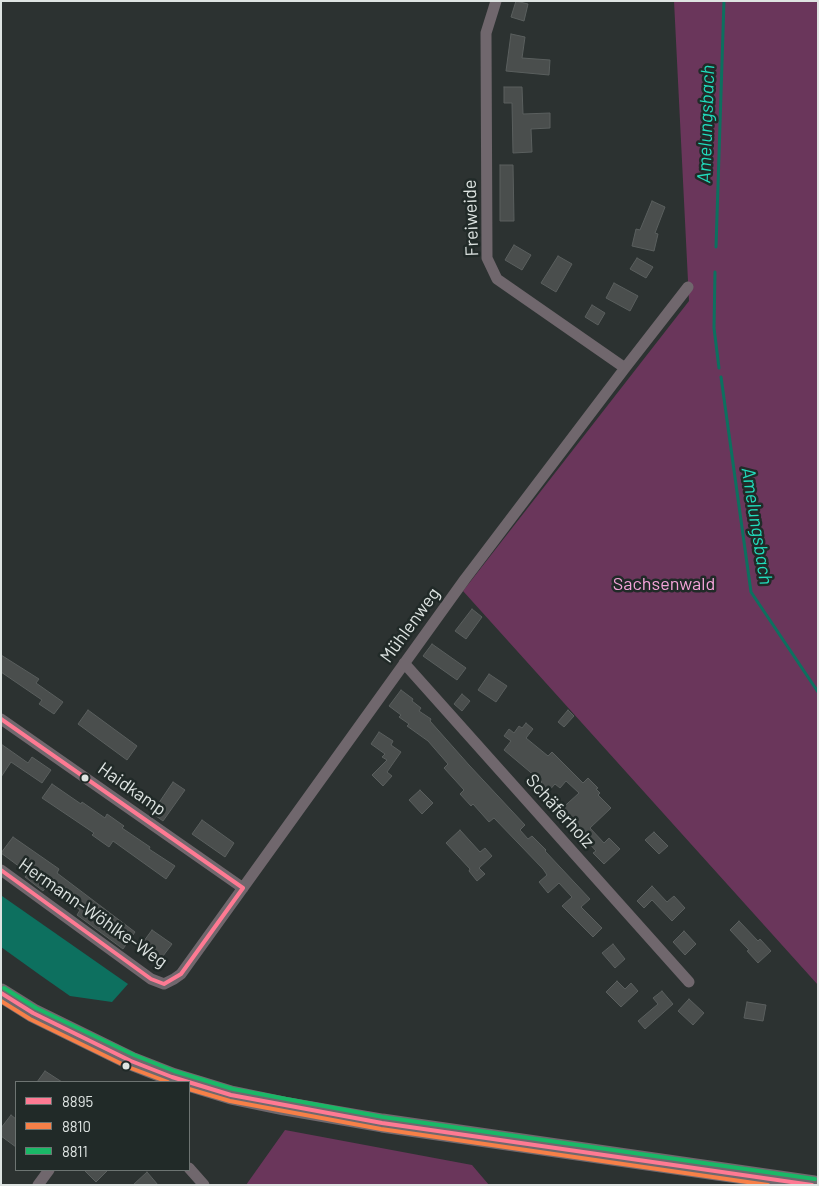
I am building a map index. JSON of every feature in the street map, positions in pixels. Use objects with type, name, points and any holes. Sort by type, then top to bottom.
[{"type":"main road","points":[[1,993],[33,1013],[131,1061],[185,1081]]},
{"type":"main road","points":[[190,1082],[231,1095],[382,1123],[814,1185]]},
{"type":"street","name":"Freiweide","points":[[496,1],[486,33],[487,258],[497,279],[625,368]]},
{"type":"street","name":"Mühlenweg","points":[[164,984],[174,980],[181,974],[465,579],[688,287]]},
{"type":"street","name":"Schäferholz","points":[[404,663],[689,982]]},
{"type":"street","name":"Haidkamp","points":[[1,719],[243,888]]},
{"type":"street","name":"Hermann-Wöhlke-Weg","points":[[1,870],[151,979],[164,984]]},
{"type":"street","points":[[190,1169],[204,1185]]},
{"type":"street","points":[[38,1185],[48,1171]]},
{"type":"green space","name":"Sachsenwald","points":[[674,1],[818,1],[818,985],[463,591],[689,301]]},
{"type":"green space","points":[[285,1130],[472,1165],[489,1185],[246,1185]]},
{"type":"shaded area","points":[[2,896],[128,984],[112,1002],[70,996],[1,947]]},
{"type":"building","points":[[516,1],[528,4],[524,21],[511,17]]},
{"type":"building","points":[[511,34],[525,37],[522,58],[550,60],[549,75],[506,71]]},
{"type":"building","points":[[504,87],[522,87],[523,114],[550,113],[550,128],[531,129],[532,152],[513,153],[512,103],[504,103]]},
{"type":"building","points":[[500,165],[513,165],[514,221],[500,221]]},
{"type":"building","points":[[652,201],[665,207],[655,233],[658,234],[654,251],[632,246],[636,229],[640,230]]},
{"type":"building","points":[[514,245],[531,255],[522,270],[505,260]]},
{"type":"building","points":[[558,256],[572,264],[556,292],[541,283]]},
{"type":"building","points":[[637,258],[653,267],[646,278],[630,269]]},
{"type":"building","points":[[614,283],[638,296],[630,311],[606,298]]},
{"type":"building","points":[[592,305],[605,313],[598,325],[585,317]]},
{"type":"building","points":[[472,609],[482,617],[466,639],[455,631]]},
{"type":"building","points":[[432,644],[466,668],[457,680],[423,656]]},
{"type":"building","points":[[1,655],[39,679],[36,683],[63,702],[54,714],[39,704],[42,700],[1,672]]},
{"type":"building","points":[[489,674],[507,686],[496,702],[478,690]]},
{"type":"building","points":[[401,690],[413,699],[412,701],[421,708],[419,711],[431,719],[430,721],[469,765],[525,825],[520,830],[528,839],[532,836],[590,899],[581,907],[602,928],[593,937],[562,906],[572,897],[559,883],[548,893],[539,882],[547,875],[543,869],[494,818],[489,822],[473,804],[471,806],[460,794],[464,790],[444,768],[448,764],[428,741],[407,726],[409,724],[399,717],[401,715],[389,706]]},
{"type":"building","points":[[462,694],[470,701],[462,711],[454,704]]},
{"type":"building","points":[[88,710],[137,746],[127,760],[78,724]]},
{"type":"building","points":[[568,710],[574,716],[564,727],[558,722]]},
{"type":"building","points":[[526,723],[533,729],[526,738],[548,756],[552,752],[583,783],[588,778],[598,788],[596,789],[600,793],[598,795],[611,808],[590,828],[604,843],[609,838],[620,849],[604,864],[593,853],[596,851],[571,823],[568,825],[557,813],[579,793],[566,781],[560,788],[555,784],[546,794],[538,786],[542,782],[504,750],[511,741],[504,736],[509,729],[514,733],[519,726],[522,728]]},
{"type":"building","points":[[379,732],[393,741],[391,745],[401,752],[387,772],[392,776],[383,786],[372,775],[387,760],[382,757],[385,754],[371,744]]},
{"type":"building","points":[[1,744],[28,763],[32,757],[51,770],[42,783],[11,762],[1,777]]},
{"type":"building","points":[[173,782],[185,790],[163,821],[152,813]]},
{"type":"building","points":[[52,784],[105,818],[107,814],[124,826],[122,828],[150,847],[149,849],[175,866],[166,879],[113,841],[109,847],[92,835],[94,833],[42,798]]},
{"type":"building","points":[[420,790],[433,803],[422,814],[409,800]]},
{"type":"building","points":[[202,820],[234,843],[225,857],[192,834]]},
{"type":"building","points":[[460,830],[480,852],[485,848],[492,856],[479,868],[485,874],[477,881],[469,871],[470,869],[446,843]]},
{"type":"building","points":[[654,832],[668,846],[659,854],[645,840]]},
{"type":"building","points":[[13,837],[59,869],[57,873],[135,932],[123,949],[77,915],[80,910],[47,886],[43,891],[25,877],[28,873],[1,853]]},
{"type":"building","points":[[652,886],[667,902],[674,896],[685,908],[672,921],[652,900],[644,908],[637,901]]},
{"type":"building","points":[[739,921],[758,941],[760,939],[771,951],[758,963],[747,951],[749,950],[730,930]]},
{"type":"building","points":[[152,930],[172,944],[160,960],[141,945]]},
{"type":"building","points":[[684,931],[696,944],[685,955],[673,942]]},
{"type":"building","points":[[613,944],[625,959],[615,968],[602,953]]},
{"type":"building","points":[[617,981],[625,989],[631,983],[638,991],[621,1007],[606,992]]},
{"type":"building","points":[[662,991],[673,1004],[645,1029],[638,1021],[658,1004],[653,998]]},
{"type":"building","points":[[689,999],[704,1013],[693,1025],[678,1011]]},
{"type":"building","points":[[747,1002],[766,1005],[763,1021],[744,1018]]},
{"type":"building","points":[[45,1071],[60,1081],[38,1081]]},
{"type":"building","points":[[11,1115],[15,1118],[15,1146],[1,1136],[1,1128]]},
{"type":"building","points":[[85,1171],[107,1171],[96,1182]]},
{"type":"building","points":[[147,1172],[158,1185],[133,1185]]},
{"type":"waterway","name":"Amelungsbach","points":[[716,247],[724,1]]},
{"type":"waterway","name":"Amelungsbach","points":[[715,272],[714,328],[719,368]]},
{"type":"waterway","name":"Amelungsbach","points":[[721,377],[751,592],[818,692]]},
{"type":"transit line","name":"8895","points":[[1,719],[243,888]]},
{"type":"transit line","name":"8895","points":[[1,870],[151,979],[164,984],[181,974],[243,888]]},
{"type":"transit line","name":"8811","points":[[4,988],[36,1008],[134,1055],[174,1071],[233,1089],[383,1117],[815,1179]]},
{"type":"transit line","name":"8895","points":[[1,993],[33,1013],[131,1061],[185,1081]]},
{"type":"transit line","name":"8810","points":[[1,1001],[30,1019],[128,1067],[165,1081]]},
{"type":"transit line","name":"8895","points":[[190,1082],[231,1095],[382,1123],[812,1185]]},
{"type":"transit line","name":"8810","points":[[190,1089],[230,1101],[381,1129],[768,1185]]}]
